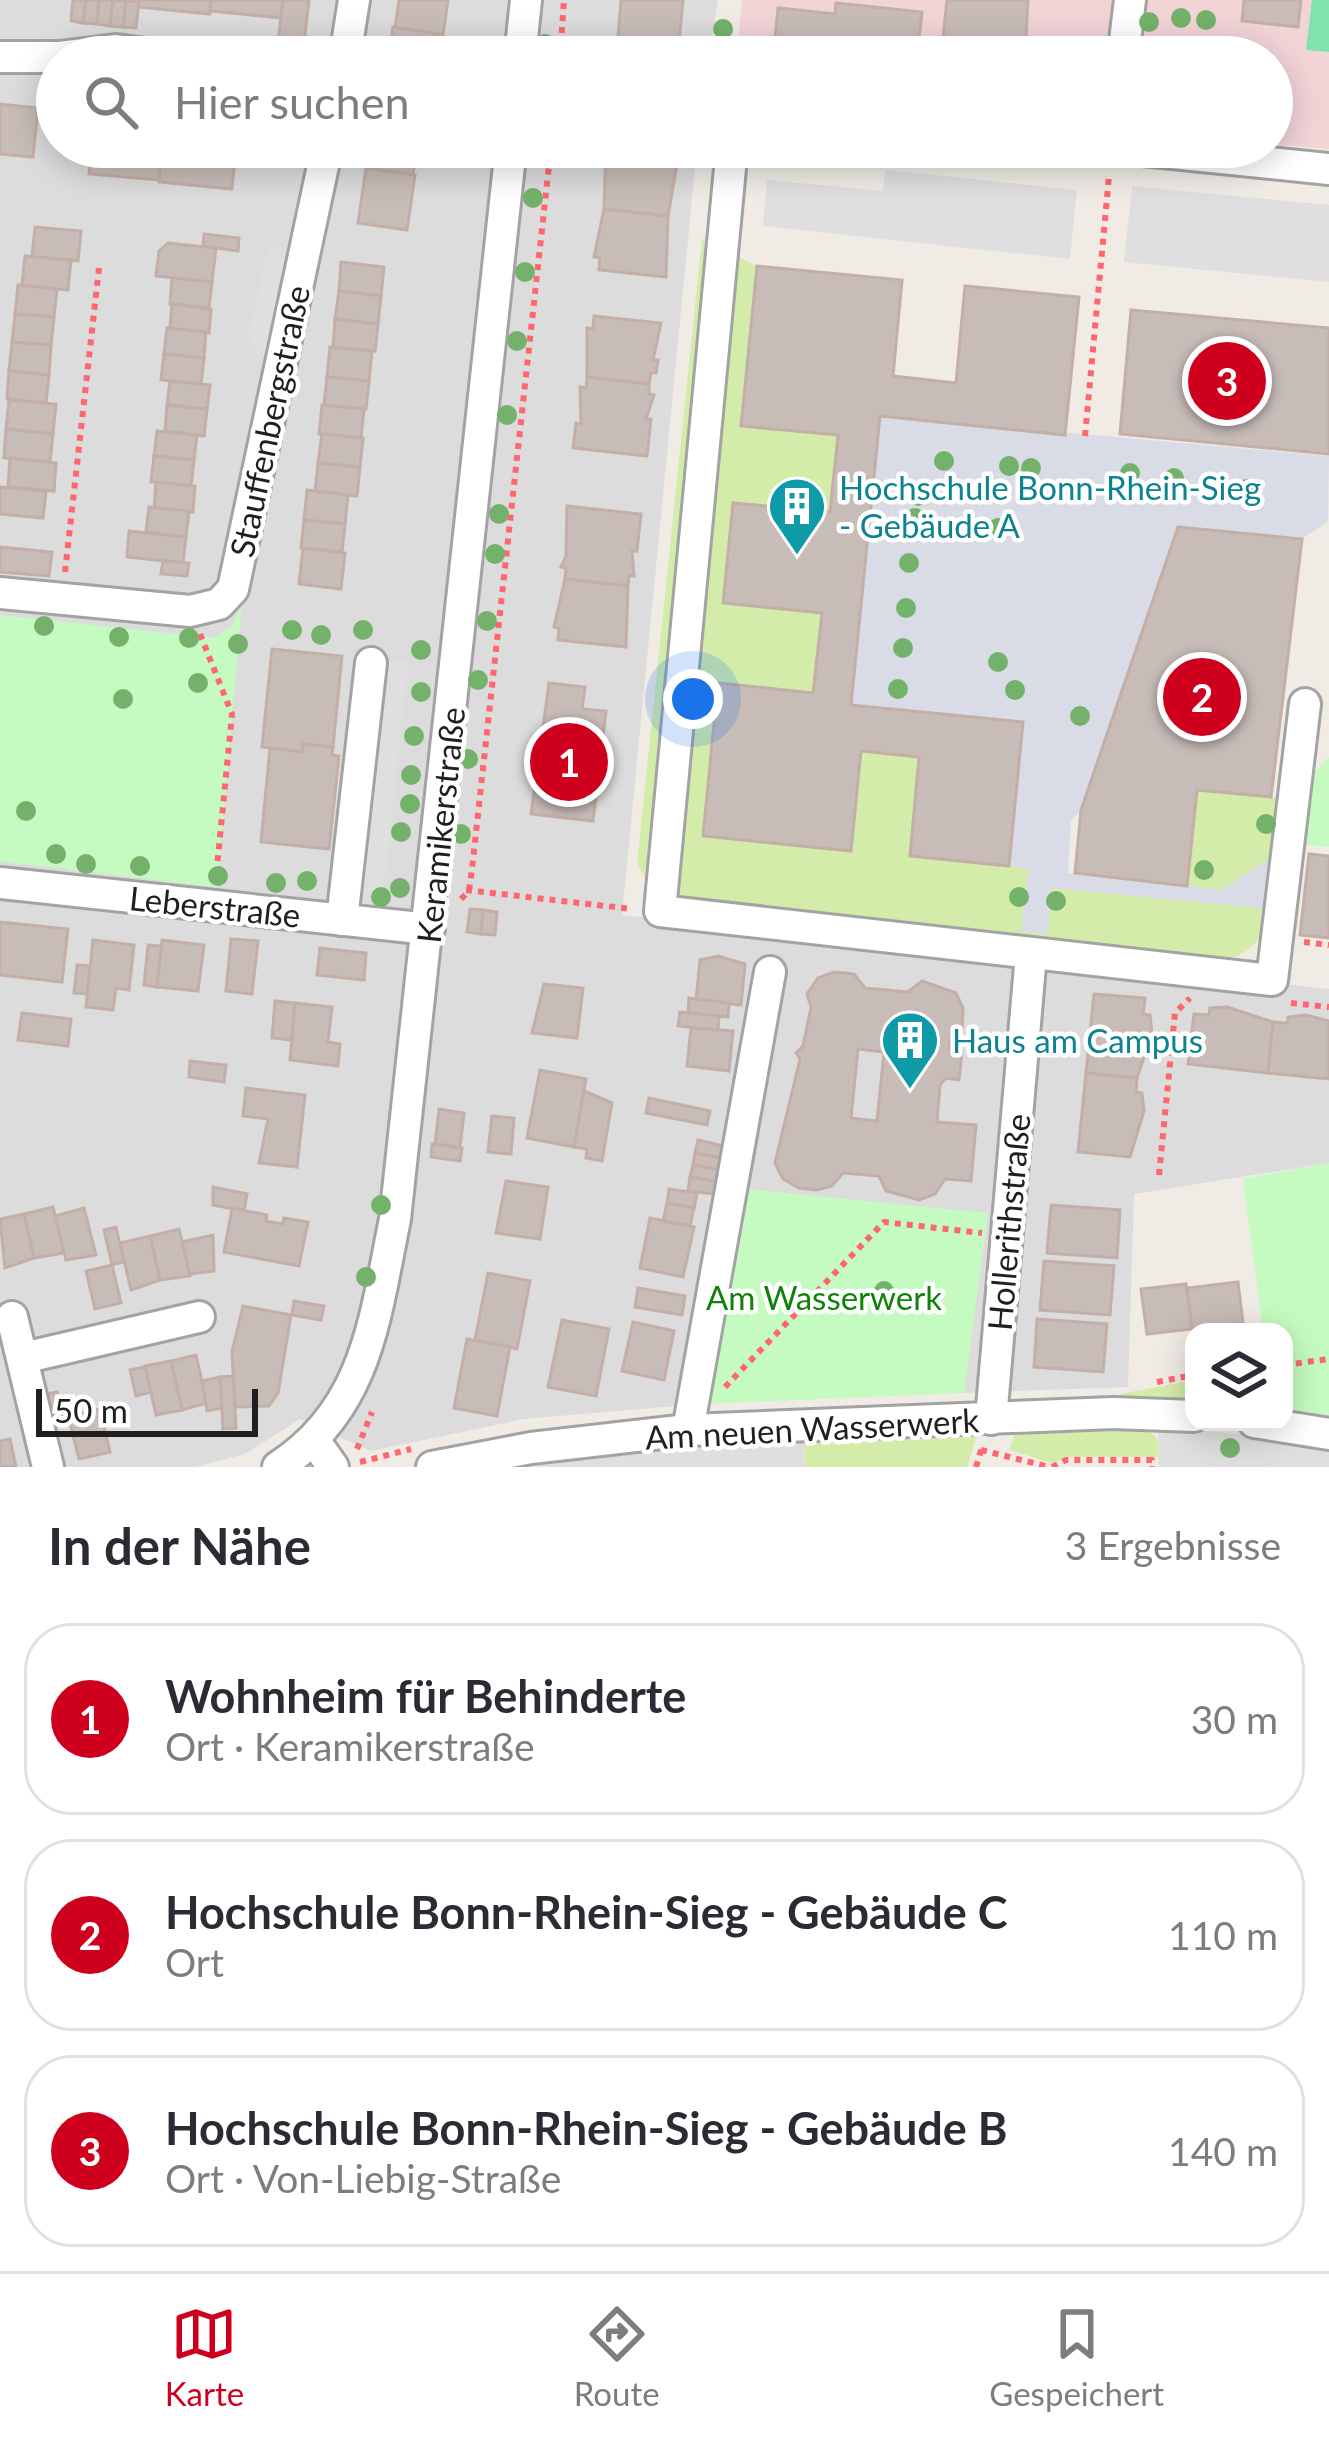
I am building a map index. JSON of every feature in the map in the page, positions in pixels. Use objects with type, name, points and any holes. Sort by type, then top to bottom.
[{"type":"street","points":[[348,36],[354,0]]},
{"type":"street","points":[[522,36],[526,0]]},
{"type":"street","points":[[1126,36],[1130,0]]},
{"type":"street","points":[[0,57],[36,57]]},
{"type":"street","points":[[1293,165],[1329,169]]},
{"type":"street","name":"Stauffenbergstraße","points":[[190,611],[219,604],[233,589],[323,168]]},
{"type":"street","name":"Keramikerstraße","points":[[278,1467],[335,1419],[374,1323],[398,1198],[509,168]]},
{"type":"street","points":[[730,168],[660,911],[1272,980],[1304,704]]},
{"type":"street","points":[[0,593],[190,611]]},
{"type":"street","points":[[342,920],[371,663]]},
{"type":"street","name":"Leberstraße","points":[[0,883],[429,929]]},
{"type":"street","name":"Hollerithstraße","points":[[991,1419],[1031,954]]},
{"type":"street","points":[[688,1430],[770,972]]},
{"type":"street","points":[[12,1317],[48,1467]]},
{"type":"street","points":[[23,1358],[199,1317]]},
{"type":"street","name":"Am neuen Wasserwerk","points":[[432,1467],[549,1456],[688,1430],[1113,1412],[1185,1416]]},
{"type":"street","points":[[1293,1427],[1329,1434]]},
{"type":"street","points":[[314,1440],[333,1467]]},
{"type":"path","points":[[561,36],[564,0]]},
{"type":"path","points":[[469,891],[549,168]]},
{"type":"path","points":[[1084,436],[1109,168]]},
{"type":"path","points":[[61,599],[100,268]]},
{"type":"path","points":[[190,611],[232,713],[213,905]]},
{"type":"path","points":[[433,887],[660,911]]},
{"type":"path","points":[[1159,1175],[1175,1013],[1197,992]]},
{"type":"path","points":[[1280,1002],[1329,1007]]},
{"type":"path","points":[[722,1390],[884,1222],[1007,1236]]},
{"type":"path","points":[[1293,1364],[1329,1359]]},
{"type":"path","points":[[981,1450],[1051,1467],[1066,1460],[1152,1460],[1152,1467]]},
{"type":"shaded area","points":[[0,0],[718,0],[712,36],[36,36],[36,168],[695,168],[622,915],[1329,989],[1329,1163],[1134,1194],[1128,1387],[964,1393],[987,1213],[699,1404],[524,1419],[371,1451],[300,1419],[245,1454],[195,1467],[0,1467]]},
{"type":"shaded area","points":[[742,0],[1329,0],[1329,149],[1293,146],[1293,36],[739,36]]},
{"type":"shaded area","points":[[885,170],[1077,190],[1070,259],[763,226],[767,180],[883,191]]},
{"type":"shaded area","points":[[1132,186],[1329,205],[1329,282],[1124,262]]},
{"type":"shaded area","points":[[268,249],[293,250],[266,360],[248,336]]},
{"type":"shaded area","points":[[880,416],[1329,456],[1328,521],[1302,539],[1178,527],[1081,810],[1071,821],[1068,873],[1222,890],[1276,854],[1271,909],[1053,888],[1047,935],[1021,931],[1028,869],[1009,866],[1023,722],[851,705]]},
{"type":"shaded area","points":[[384,660],[408,662],[383,896],[359,893]]},
{"type":"shaded area","points":[[1158,1426],[1329,1444],[1329,1467],[1159,1467]]},
{"type":"shaded area","points":[[804,1439],[805,1467],[537,1467],[536,1460]]},
{"type":"green space","points":[[1312,0],[1329,0],[1329,52],[1306,50]]},
{"type":"green space","points":[[702,239],[757,266],[742,425],[838,435],[830,512],[733,504],[822,613],[813,693],[718,684],[861,751],[919,757],[910,856],[1028,868],[1021,931],[1047,934],[1052,888],[1271,909],[1252,946],[1228,959],[654,893],[637,864]]},
{"type":"green space","points":[[242,603],[217,887],[0,861],[0,615],[213,638],[232,627]]},
{"type":"green space","points":[[1329,757],[1329,847],[1294,844],[1299,788]]},
{"type":"green space","points":[[1197,790],[1281,798],[1276,854],[1222,890],[1187,886]]},
{"type":"green space","points":[[1329,1163],[1329,1421],[1293,1412],[1293,1323],[1262,1323],[1243,1179]]},
{"type":"green space","name":"Am Wasserwerk","points":[[744,1189],[988,1213],[964,1393],[699,1404]]},
{"type":"green space","points":[[1185,1382],[1185,1406],[1121,1403],[1120,1394]]},
{"type":"green space","points":[[1143,1426],[1158,1439],[1159,1457],[1068,1457],[1052,1463],[1009,1450],[1015,1432]]},
{"type":"green space","points":[[955,1434],[976,1438],[967,1467],[805,1467],[804,1439]]},
{"type":"building","points":[[73,0],[86,0],[83,23],[71,21]]},
{"type":"building","points":[[86,0],[99,0],[97,24],[83,23]]},
{"type":"building","points":[[99,0],[113,0],[110,26],[97,24]]},
{"type":"building","points":[[113,0],[126,1],[123,27],[110,26]]},
{"type":"building","points":[[139,0],[211,0],[210,14],[138,7]]},
{"type":"building","points":[[211,0],[283,0],[281,18],[210,11]]},
{"type":"building","points":[[283,0],[309,0],[305,36],[279,36]]},
{"type":"building","points":[[399,0],[448,0],[443,35],[395,28]]},
{"type":"building","points":[[621,0],[683,0],[680,36],[618,36]]},
{"type":"building","points":[[947,0],[1028,0],[1026,36],[943,36]]},
{"type":"building","points":[[1244,0],[1301,0],[1298,27],[1242,21]]},
{"type":"building","points":[[126,1],[139,2],[136,28],[123,27]]},
{"type":"building","points":[[836,3],[922,12],[919,36],[775,36],[778,8],[835,14]]},
{"type":"building","points":[[393,27],[435,33],[435,36],[392,36]]},
{"type":"building","points":[[0,104],[36,108],[33,157],[0,154]]},
{"type":"building","points":[[90,168],[160,168],[159,180],[89,174]]},
{"type":"building","points":[[160,168],[234,168],[232,189],[159,182]]},
{"type":"building","points":[[366,168],[415,175],[407,230],[358,223]]},
{"type":"building","points":[[370,168],[414,168],[413,175]]},
{"type":"building","points":[[605,168],[676,168],[668,216],[604,209]]},
{"type":"building","points":[[604,209],[668,216],[666,277],[599,270],[600,258],[594,257]]},
{"type":"building","points":[[35,227],[81,231],[78,261],[32,257]]},
{"type":"building","points":[[204,234],[239,238],[238,251],[203,246]]},
{"type":"building","points":[[168,243],[216,248],[212,282],[156,276],[159,251]]},
{"type":"building","points":[[25,256],[71,260],[68,290],[22,285]]},
{"type":"building","points":[[341,262],[384,267],[381,296],[339,291]]},
{"type":"building","name":"Hochschule Bonn-Rhein-Sieg - Gebäude A","points":[[757,266],[902,280],[893,376],[956,383],[965,286],[1079,297],[1065,435],[880,416],[851,705],[1023,722],[1009,866],[910,856],[919,757],[861,751],[851,851],[703,836],[718,683],[813,693],[822,613],[723,603],[733,503],[830,512],[838,435],[741,426]]},
{"type":"building","points":[[172,278],[212,282],[209,308],[170,304]]},
{"type":"building","points":[[18,285],[57,289],[54,317],[15,314]]},
{"type":"building","points":[[339,291],[381,296],[378,324],[335,319]]},
{"type":"building","points":[[172,304],[211,309],[209,333],[170,328]]},
{"type":"building","points":[[1131,310],[1329,328],[1329,454],[1120,434]]},
{"type":"building","points":[[15,314],[54,317],[51,345],[12,342]]},
{"type":"building","points":[[594,316],[661,323],[653,360],[658,360],[656,373],[651,373],[649,384],[587,377],[587,328],[593,329]]},
{"type":"building","points":[[335,319],[378,324],[375,351],[333,347]]},
{"type":"building","points":[[167,328],[206,332],[204,358],[164,354]]},
{"type":"building","points":[[12,342],[51,345],[49,375],[9,371]]},
{"type":"building","points":[[330,347],[372,351],[369,381],[327,377]]},
{"type":"building","points":[[164,354],[204,358],[201,384],[161,380]]},
{"type":"building","points":[[9,371],[49,375],[46,403],[7,399]]},
{"type":"building","points":[[327,377],[369,381],[366,409],[324,405]]},
{"type":"building","points":[[587,377],[649,384],[649,394],[654,395],[646,419],[651,419],[647,456],[573,448],[576,423],[581,424],[580,387],[586,388]]},
{"type":"building","points":[[170,381],[210,385],[207,409],[167,405]]},
{"type":"building","points":[[9,400],[56,404],[53,434],[6,429]]},
{"type":"building","points":[[167,405],[207,409],[204,436],[165,431]]},
{"type":"building","points":[[322,405],[364,409],[361,438],[319,434]]},
{"type":"building","points":[[6,429],[53,434],[50,462],[4,458]]},
{"type":"building","points":[[157,431],[197,435],[194,460],[154,456]]},
{"type":"building","points":[[322,434],[363,438],[360,467],[318,463]]},
{"type":"building","points":[[154,456],[194,460],[191,486],[151,482]]},
{"type":"building","points":[[10,458],[56,463],[54,491],[8,487]]},
{"type":"building","points":[[318,463],[360,467],[357,496],[315,491]]},
{"type":"building","points":[[156,482],[195,486],[193,512],[154,508]]},
{"type":"building","points":[[0,487],[46,491],[43,518],[0,514]]},
{"type":"building","points":[[307,490],[348,495],[345,524],[304,520]]},
{"type":"building","points":[[567,506],[641,514],[637,551],[632,551],[634,576],[629,575],[628,586],[565,579],[566,568],[561,567],[566,556]]},
{"type":"building","points":[[149,507],[189,511],[186,537],[146,532]]},
{"type":"building","points":[[304,520],[345,524],[342,552],[301,548]]},
{"type":"building","points":[[1178,527],[1302,539],[1271,797],[1197,790],[1187,886],[1075,873],[1081,810]]},
{"type":"building","points":[[129,531],[186,537],[183,563],[127,557]]},
{"type":"building","points":[[0,547],[52,552],[49,576],[0,572]]},
{"type":"building","points":[[303,548],[345,553],[341,589],[299,584]]},
{"type":"building","points":[[163,561],[189,563],[187,576],[161,574]]},
{"type":"building","points":[[565,579],[628,586],[626,647],[558,640],[559,628],[554,627]]},
{"type":"building","points":[[272,649],[342,656],[333,747],[303,744],[302,752],[262,747]]},
{"type":"building","points":[[549,683],[585,687],[582,709],[606,711],[593,821],[531,814]]},
{"type":"building","points":[[303,744],[333,747],[332,755],[339,756],[329,849],[261,842],[270,748],[302,752]]},
{"type":"building","points":[[1309,854],[1329,856],[1329,938],[1300,935]]},
{"type":"building","points":[[470,909],[483,910],[481,934],[467,932]]},
{"type":"building","points":[[483,910],[497,912],[495,935],[481,934]]},
{"type":"building","points":[[0,922],[68,929],[62,982],[0,975]]},
{"type":"building","points":[[231,939],[258,941],[252,994],[226,991]]},
{"type":"building","points":[[93,940],[134,945],[129,990],[116,988],[113,1010],[86,1007]]},
{"type":"building","points":[[162,940],[204,945],[198,991],[157,987]]},
{"type":"building","points":[[148,945],[161,946],[157,987],[144,985]]},
{"type":"building","points":[[320,948],[366,953],[364,980],[317,975]]},
{"type":"building","points":[[718,956],[745,964],[741,1005],[696,1000],[700,960]]},
{"type":"building","points":[[77,965],[90,966],[87,994],[74,993]]},
{"type":"building","name":"Haus am Campus","points":[[834,972],[854,974],[865,988],[908,992],[922,981],[956,993],[963,1008],[962,1028],[951,1037],[949,1049],[962,1051],[959,1080],[946,1078],[940,1085],[937,1122],[976,1125],[971,1181],[945,1179],[935,1194],[919,1200],[886,1191],[879,1176],[843,1173],[832,1186],[817,1190],[799,1188],[783,1179],[775,1163],[800,1059],[796,1053],[803,1046],[811,1007],[807,994],[818,978]],"holes":[[[858,1049],[884,1052],[877,1121],[851,1118]]]},
{"type":"building","points":[[544,984],[583,988],[577,1038],[532,1033]]},
{"type":"building","points":[[1094,994],[1145,998],[1143,1014],[1150,1015],[1152,1033],[1137,1078],[1086,1073]]},
{"type":"building","points":[[689,998],[729,1003],[728,1017],[688,1013]]},
{"type":"building","points":[[275,1001],[295,1003],[292,1040],[272,1038]]},
{"type":"building","points":[[295,1003],[332,1007],[328,1042],[340,1044],[338,1066],[290,1060]]},
{"type":"building","points":[[1227,1007],[1273,1022],[1268,1073],[1188,1064],[1194,1014],[1209,1015],[1210,1008]]},
{"type":"building","points":[[680,1012],[719,1016],[718,1030],[678,1026]]},
{"type":"building","points":[[22,1013],[71,1019],[68,1046],[18,1040]]},
{"type":"building","points":[[1306,1015],[1329,1021],[1329,1079],[1268,1073],[1273,1022],[1288,1023],[1288,1017]]},
{"type":"building","points":[[691,1028],[733,1031],[729,1071],[687,1066]]},
{"type":"building","points":[[190,1061],[226,1065],[224,1082],[189,1077]]},
{"type":"building","points":[[540,1070],[586,1079],[574,1147],[527,1138]]},
{"type":"building","points":[[1086,1073],[1137,1078],[1136,1092],[1142,1093],[1144,1111],[1130,1157],[1078,1152]]},
{"type":"building","points":[[246,1088],[305,1095],[297,1167],[259,1163],[268,1119],[243,1116]]},
{"type":"building","points":[[584,1091],[612,1103],[602,1161],[586,1158],[587,1149],[574,1147]]},
{"type":"building","points":[[649,1098],[710,1111],[707,1125],[646,1113]]},
{"type":"building","points":[[439,1109],[464,1113],[460,1147],[435,1144]]},
{"type":"building","points":[[492,1116],[514,1118],[511,1154],[488,1152]]},
{"type":"building","points":[[698,1140],[724,1146],[722,1158],[695,1153]]},
{"type":"building","points":[[432,1144],[462,1148],[460,1161],[431,1157]]},
{"type":"building","points":[[695,1153],[722,1158],[719,1170],[693,1165]]},
{"type":"building","points":[[693,1165],[719,1170],[717,1182],[690,1177]]},
{"type":"building","points":[[690,1177],[717,1182],[715,1194],[688,1191]]},
{"type":"building","points":[[506,1181],[548,1187],[540,1239],[496,1233]]},
{"type":"building","points":[[213,1187],[247,1194],[244,1211],[213,1205]]},
{"type":"building","points":[[669,1189],[697,1193],[694,1208],[667,1203]]},
{"type":"building","points":[[667,1203],[694,1208],[690,1226],[663,1221]]},
{"type":"building","points":[[1051,1205],[1120,1210],[1117,1258],[1047,1253]]},
{"type":"building","points":[[53,1207],[64,1253],[34,1258],[24,1214]]},
{"type":"building","points":[[84,1208],[96,1255],[66,1260],[55,1216]]},
{"type":"building","points":[[232,1208],[267,1215],[266,1221],[308,1222],[299,1266],[224,1252]]},
{"type":"building","points":[[24,1214],[34,1258],[5,1268],[0,1219]]},
{"type":"building","points":[[650,1218],[694,1227],[683,1277],[640,1268]]},
{"type":"building","points":[[116,1227],[124,1262],[112,1265],[104,1230]]},
{"type":"building","points":[[179,1229],[190,1276],[160,1280],[150,1236]]},
{"type":"building","points":[[213,1235],[214,1271],[190,1274],[182,1242]]},
{"type":"building","points":[[150,1236],[160,1280],[131,1290],[120,1243]]},
{"type":"building","points":[[1044,1261],[1114,1266],[1110,1315],[1040,1310]]},
{"type":"building","points":[[112,1265],[121,1303],[95,1309],[86,1271]]},
{"type":"building","points":[[488,1273],[530,1281],[517,1349],[475,1340]]},
{"type":"building","points":[[1238,1282],[1243,1323],[1191,1323],[1187,1288]]},
{"type":"building","points":[[1186,1284],[1191,1323],[1185,1323],[1185,1330],[1147,1334],[1141,1289]]},
{"type":"building","points":[[638,1288],[685,1296],[682,1315],[635,1307]]},
{"type":"building","points":[[294,1301],[324,1306],[321,1320],[292,1315]]},
{"type":"building","points":[[243,1306],[291,1315],[278,1393],[269,1406],[235,1407],[232,1352]]},
{"type":"building","points":[[1037,1319],[1107,1324],[1103,1372],[1034,1367]]},
{"type":"building","points":[[562,1320],[609,1329],[596,1396],[548,1387]]},
{"type":"building","points":[[633,1322],[674,1331],[664,1380],[622,1371]]},
{"type":"building","points":[[467,1339],[510,1347],[497,1416],[454,1408]]},
{"type":"building","points":[[196,1355],[207,1403],[182,1410],[171,1361]]},
{"type":"building","points":[[171,1361],[182,1410],[156,1415],[145,1366]]},
{"type":"building","points":[[145,1367],[151,1392],[136,1396],[130,1370]]},
{"type":"building","points":[[233,1376],[236,1428],[223,1429],[220,1377]]},
{"type":"building","points":[[220,1377],[222,1408],[207,1411],[202,1381]]},
{"type":"building","points":[[57,1392],[64,1418],[49,1421],[43,1395]]},
{"type":"building","points":[[100,1409],[110,1452],[79,1459],[68,1416]]},
{"type":"building","points":[[10,1439],[16,1467],[0,1467],[0,1441]]},
{"type":"place","name":"Hochschule Bonn-Rhein-Sieg - Gebäude B","points":[[1227,381]]},
{"type":"place","name":"Hochschule Bonn-Rhein-Sieg - Gebäude A","points":[[797,557]]},
{"type":"place","name":"Hochschule Bonn-Rhein-Sieg - Gebäude C","points":[[1202,697]]},
{"type":"place","name":"Wohnheim für Behinderte","points":[[569,762]]},
{"type":"place","name":"Haus am Campus","points":[[910,1091]]}]
